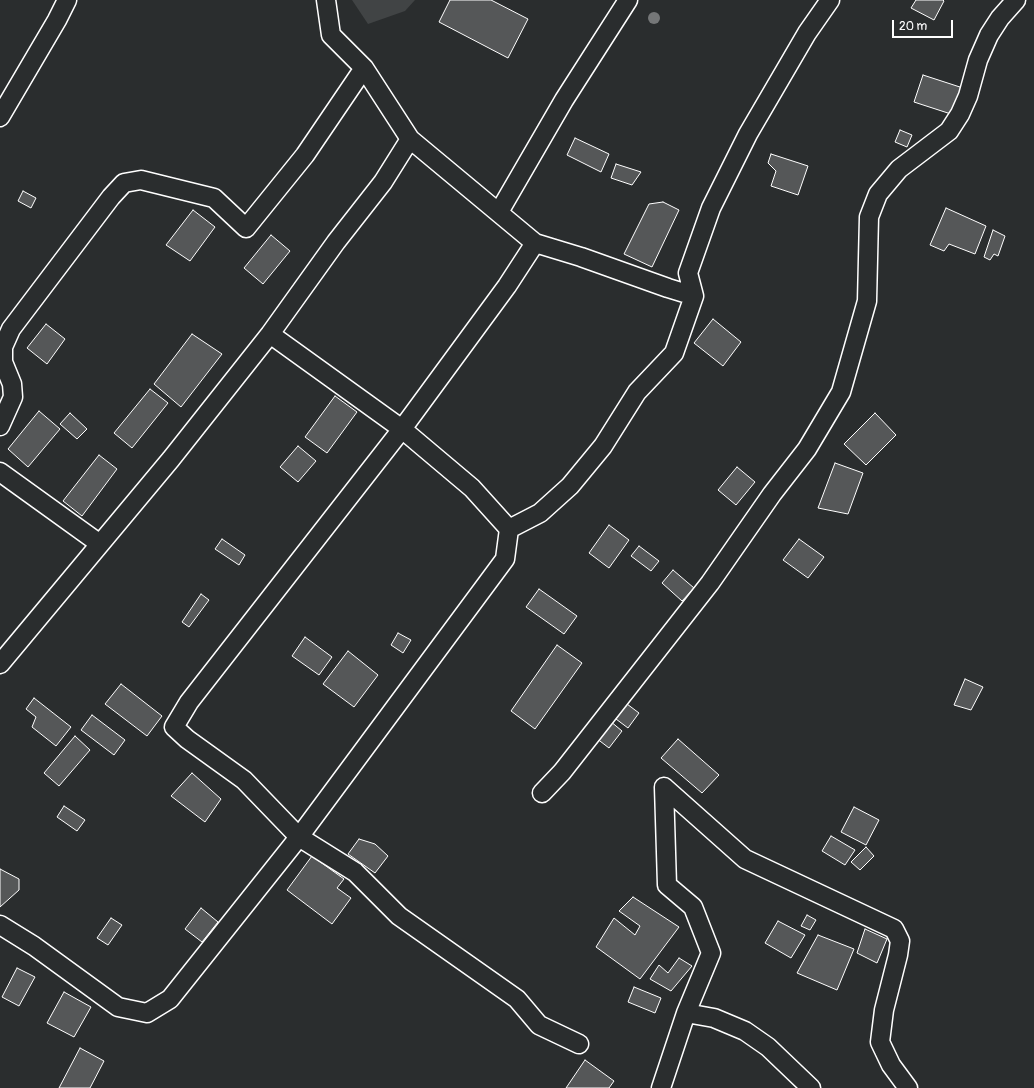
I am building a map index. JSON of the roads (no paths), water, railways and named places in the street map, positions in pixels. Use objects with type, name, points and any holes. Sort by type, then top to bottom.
[{"type":"street","points":[[0,117],[57,20],[67,0]]},
{"type":"street","points":[[326,0],[332,35],[364,68],[410,138],[535,243],[581,257],[694,296]]},
{"type":"street","points":[[499,212],[564,100],[628,0]]},
{"type":"street","points":[[509,529],[540,512],[570,486],[603,446],[637,392],[674,353],[694,296],[688,273],[711,208],[748,134],[807,33],[830,0]]},
{"type":"street","points":[[542,793],[562,772],[710,583],[772,494],[807,449],[840,392],[868,301],[869,217],[878,194],[899,169],[949,131],[960,114],[968,96],[978,60],[989,35],[1000,18],[1016,0]]},
{"type":"street","points":[[0,426],[13,397],[12,384],[3,362],[3,346],[11,329],[111,197],[124,183],[141,180],[214,198],[246,228],[305,155],[364,68]]},
{"type":"street","points":[[0,664],[100,544],[270,334],[336,242],[384,182],[410,138]]},
{"type":"street","points":[[535,243],[506,286],[402,430],[189,702],[174,727],[187,739],[244,780],[299,837],[355,872],[399,916],[517,999],[539,1025],[579,1044]]},
{"type":"street","points":[[0,925],[34,946],[118,1006],[147,1013],[170,999],[299,837],[505,559],[509,529],[472,488],[402,430],[270,334]]},
{"type":"street","points":[[0,472],[100,544]]},
{"type":"street","points":[[661,1088],[686,1012],[712,953],[693,907],[667,885],[664,787],[745,859],[894,929],[900,941],[884,1010],[880,1042],[892,1065],[908,1088]]},
{"type":"street","points":[[686,1012],[714,1018],[745,1031],[768,1047],[811,1088]]}]
